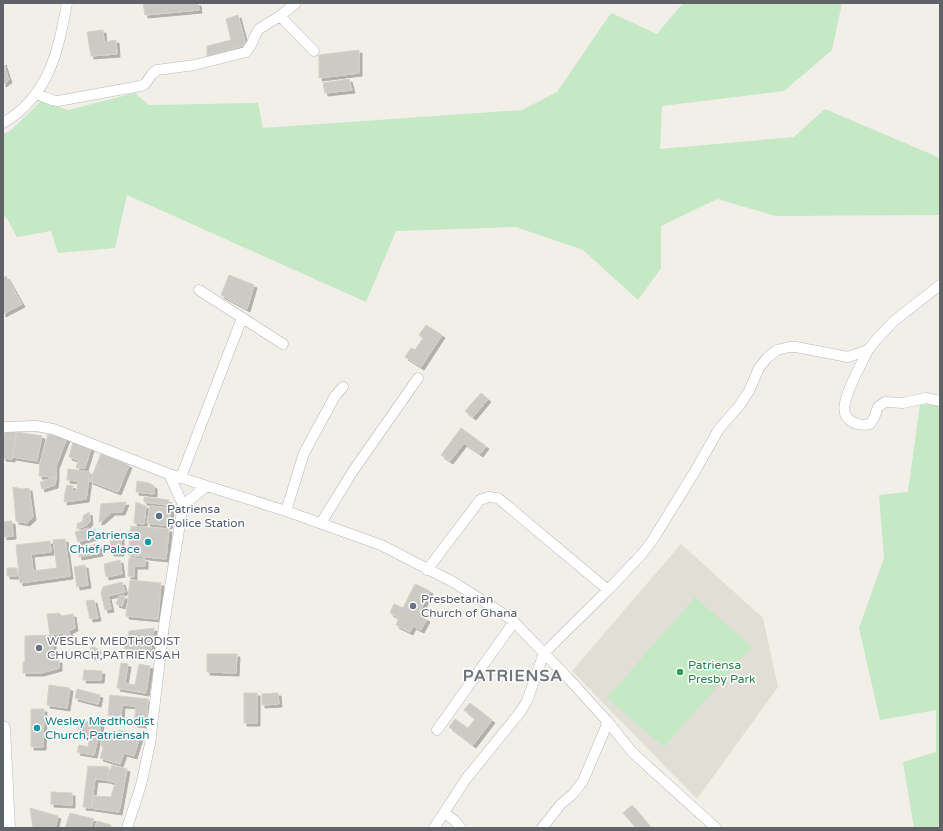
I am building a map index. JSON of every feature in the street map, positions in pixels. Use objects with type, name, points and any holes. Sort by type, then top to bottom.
[{"type":"main road","points":[[3,728],[8,828]]},
{"type":"street","points":[[3,124],[16,116],[37,94],[48,73],[61,40],[67,3]]},
{"type":"street","points":[[37,94],[52,100],[66,100],[143,86],[157,70],[195,64],[246,52],[259,29],[280,16],[296,3]]},
{"type":"street","points":[[280,16],[314,51]]},
{"type":"street","points":[[940,285],[894,321],[877,338],[868,350],[845,402],[846,415],[849,421],[855,424],[870,424],[878,407],[885,402],[903,403],[926,398],[940,401]]},
{"type":"street","points":[[199,290],[283,344]]},
{"type":"street","points":[[181,478],[242,318]]},
{"type":"street","points":[[434,828],[466,779],[521,711],[527,701],[544,653],[608,590],[642,554],[652,541],[694,473],[718,429],[739,406],[749,390],[759,368],[767,358],[777,350],[789,347],[848,356],[868,350]]},
{"type":"street","points":[[321,524],[353,471],[418,378]]},
{"type":"street","points":[[286,511],[304,452],[335,396],[343,387]]},
{"type":"street","points":[[3,427],[36,426],[53,429],[169,474],[286,511],[381,545],[427,570],[455,583],[514,622],[608,722],[633,752],[716,828]]},
{"type":"street","points":[[127,828],[141,785],[150,744],[164,625],[183,505],[169,474]]},
{"type":"street","points":[[183,505],[207,486]]},
{"type":"street","points":[[427,570],[480,500],[488,497],[498,498],[608,590]]},
{"type":"street","points":[[437,730],[514,622]]},
{"type":"street","points":[[542,828],[561,804],[573,794],[584,781],[608,722]]},
{"type":"street","points":[[444,813],[454,820],[461,828]]},
{"type":"shaded area","points":[[681,544],[763,618],[778,687],[697,799],[572,671]]},
{"type":"green space","points":[[683,3],[842,3],[832,50],[784,91],[662,106],[660,149],[794,137],[825,109],[940,158],[940,215],[776,216],[717,199],[661,226],[661,268],[638,300],[583,250],[516,227],[396,231],[366,302],[127,195],[115,248],[58,253],[51,231],[17,237],[6,217],[3,218],[3,134],[10,131],[41,101],[68,110],[135,93],[149,105],[258,103],[263,128],[522,110],[557,92],[611,13],[657,34]]},
{"type":"green space","points":[[920,404],[940,405],[940,828],[914,828],[903,762],[936,752],[936,710],[880,720],[859,628],[884,558],[879,495],[908,492]]},
{"type":"green space","name":"Patriensa Presby Park","points":[[695,597],[752,647],[664,747],[607,698]]},
{"type":"building","points":[[143,3],[198,3],[199,10],[145,15]]},
{"type":"building","points":[[238,15],[246,45],[207,56],[207,46],[231,40],[226,19]]},
{"type":"building","points":[[103,30],[104,42],[116,40],[117,54],[91,56],[87,32]]},
{"type":"building","points":[[359,50],[359,73],[319,78],[319,55]]},
{"type":"building","points":[[3,62],[9,80],[3,84]]},
{"type":"building","points":[[349,79],[352,90],[325,93],[323,83]]},
{"type":"building","points":[[229,275],[254,285],[247,309],[221,295]]},
{"type":"building","points":[[6,276],[22,304],[3,314],[3,278]]},
{"type":"building","points":[[426,325],[442,335],[421,367],[405,357],[411,348],[415,350],[423,338],[419,335]]},
{"type":"building","points":[[481,393],[488,399],[473,417],[465,411]]},
{"type":"building","points":[[461,428],[486,446],[480,454],[464,443],[450,461],[441,455]]},
{"type":"building","points":[[10,429],[16,433],[12,459],[3,458],[3,435]]},
{"type":"building","points":[[17,432],[42,436],[37,461],[13,457]]},
{"type":"building","points":[[48,434],[67,438],[56,466],[56,477],[39,476],[40,463]]},
{"type":"building","points":[[73,442],[91,448],[85,468],[76,468],[78,460],[69,457]]},
{"type":"building","points":[[101,454],[129,465],[118,492],[90,481]]},
{"type":"building","points":[[68,469],[90,472],[86,499],[64,502],[67,485],[73,486],[72,492],[77,490],[78,481],[67,480]]},
{"type":"building","points":[[56,477],[55,485],[42,489],[40,482]]},
{"type":"building","points":[[137,481],[149,483],[154,486],[154,494],[136,492]]},
{"type":"building","points":[[13,487],[22,489],[29,488],[33,517],[27,523],[16,521]]},
{"type":"building","points":[[144,497],[169,500],[168,505],[144,502]]},
{"type":"building","points":[[126,502],[122,512],[112,512],[99,522],[101,504]]},
{"type":"building","points":[[136,502],[146,506],[144,524],[134,523]]},
{"type":"building","name":"Patriensa Police Station","points":[[150,506],[171,508],[169,526],[147,523]]},
{"type":"building","points":[[89,512],[90,522],[86,526],[77,529],[77,524],[83,521],[83,516]]},
{"type":"building","points":[[12,521],[13,536],[4,537],[3,522]]},
{"type":"building","name":"Patriensa Chief Palace","points":[[131,526],[169,529],[166,559],[128,555]]},
{"type":"building","points":[[89,528],[90,531],[95,529],[97,536],[78,542],[75,532]]},
{"type":"building","points":[[110,533],[121,533],[121,553],[111,553]]},
{"type":"building","points":[[65,539],[70,576],[20,583],[16,545],[50,541],[51,552],[31,554],[33,571],[57,568],[53,540]]},
{"type":"building","points":[[98,544],[100,553],[79,557],[78,548]]},
{"type":"building","points":[[129,558],[145,559],[145,566],[134,566],[134,577],[128,576]]},
{"type":"building","points":[[120,560],[122,574],[106,577],[104,564]]},
{"type":"building","points":[[85,565],[88,585],[77,587],[74,567]]},
{"type":"building","points":[[7,568],[17,568],[17,576],[7,576]]},
{"type":"building","points":[[130,580],[161,583],[158,619],[126,616]]},
{"type":"building","points":[[122,582],[125,592],[108,596],[111,609],[105,610],[101,593],[103,587]]},
{"type":"building","name":"Presbetarian Church of Ghana","points":[[415,584],[430,591],[418,615],[427,619],[421,630],[413,626],[410,632],[396,625],[399,618],[390,613],[394,604],[403,608]]},
{"type":"building","points":[[119,596],[125,596],[122,606],[116,604]]},
{"type":"building","points":[[94,600],[98,618],[90,619],[86,601]]},
{"type":"building","points":[[59,613],[62,616],[73,614],[75,628],[69,631],[70,637],[65,637],[63,633],[50,635],[47,614]]},
{"type":"building","points":[[154,628],[151,649],[141,653],[124,649],[129,631]]},
{"type":"building","name":"WESLEY MEDTHODIST CHURCH,PATRIENSAH","points":[[53,635],[53,660],[59,660],[59,668],[41,673],[23,673],[23,662],[25,662],[25,636]]},
{"type":"building","points":[[92,646],[98,649],[94,657],[88,654]]},
{"type":"building","points":[[207,654],[237,654],[236,673],[207,672]]},
{"type":"building","points":[[121,663],[128,664],[125,683],[135,685],[139,664],[150,666],[146,693],[117,688]]},
{"type":"building","points":[[84,670],[102,671],[101,680],[83,680]]},
{"type":"building","points":[[49,685],[70,688],[67,708],[47,705]]},
{"type":"building","points":[[77,689],[100,695],[98,704],[75,698]]},
{"type":"building","points":[[244,693],[257,693],[257,723],[244,723]]},
{"type":"building","points":[[278,693],[279,704],[262,705],[262,694]]},
{"type":"building","points":[[110,695],[148,699],[146,725],[134,724],[136,706],[122,705],[121,717],[108,715]]},
{"type":"building","points":[[470,703],[492,720],[473,745],[449,727],[455,719],[468,728],[475,719],[464,710]]},
{"type":"building","name":"Wesley Medthodist Church,Patriensah","points":[[31,709],[44,709],[43,747],[31,747]]},
{"type":"building","points":[[80,720],[101,724],[94,755],[77,752],[79,745],[88,747],[90,737],[77,735]]},
{"type":"building","points":[[119,730],[140,736],[134,756],[124,753],[120,764],[100,758],[103,749],[101,743],[103,735],[118,734]]},
{"type":"building","points":[[112,765],[127,769],[119,812],[92,808],[94,796],[111,797],[115,783],[107,780]]},
{"type":"building","points":[[88,766],[109,767],[107,780],[95,779],[91,808],[83,807]]},
{"type":"building","points":[[51,792],[72,793],[72,805],[51,804]]},
{"type":"building","points":[[632,805],[651,828],[636,828],[623,813]]},
{"type":"building","points":[[30,808],[58,816],[55,828],[33,828]]},
{"type":"building","points":[[70,813],[94,819],[91,828],[65,828]]},
{"type":"building","points":[[97,821],[111,825],[110,828],[95,828]]},
{"type":"place","name":"Patriensa Police Station","points":[[159,516]]},
{"type":"place","name":"Patriensa Chief Palace","points":[[148,542]]},
{"type":"place","name":"Presbetarian Church of Ghana","points":[[413,606]]},
{"type":"place","name":"WESLEY MEDTHODIST CHURCH,PATRIENSAH","points":[[39,648]]},
{"type":"place","name":"Patriensa Presby Park","points":[[680,672]]},
{"type":"place","name":"Wesley Medthodist Church,Patriensah","points":[[37,728]]},
{"type":"district","name":"PATRIENSA","points":[[513,675]]}]
